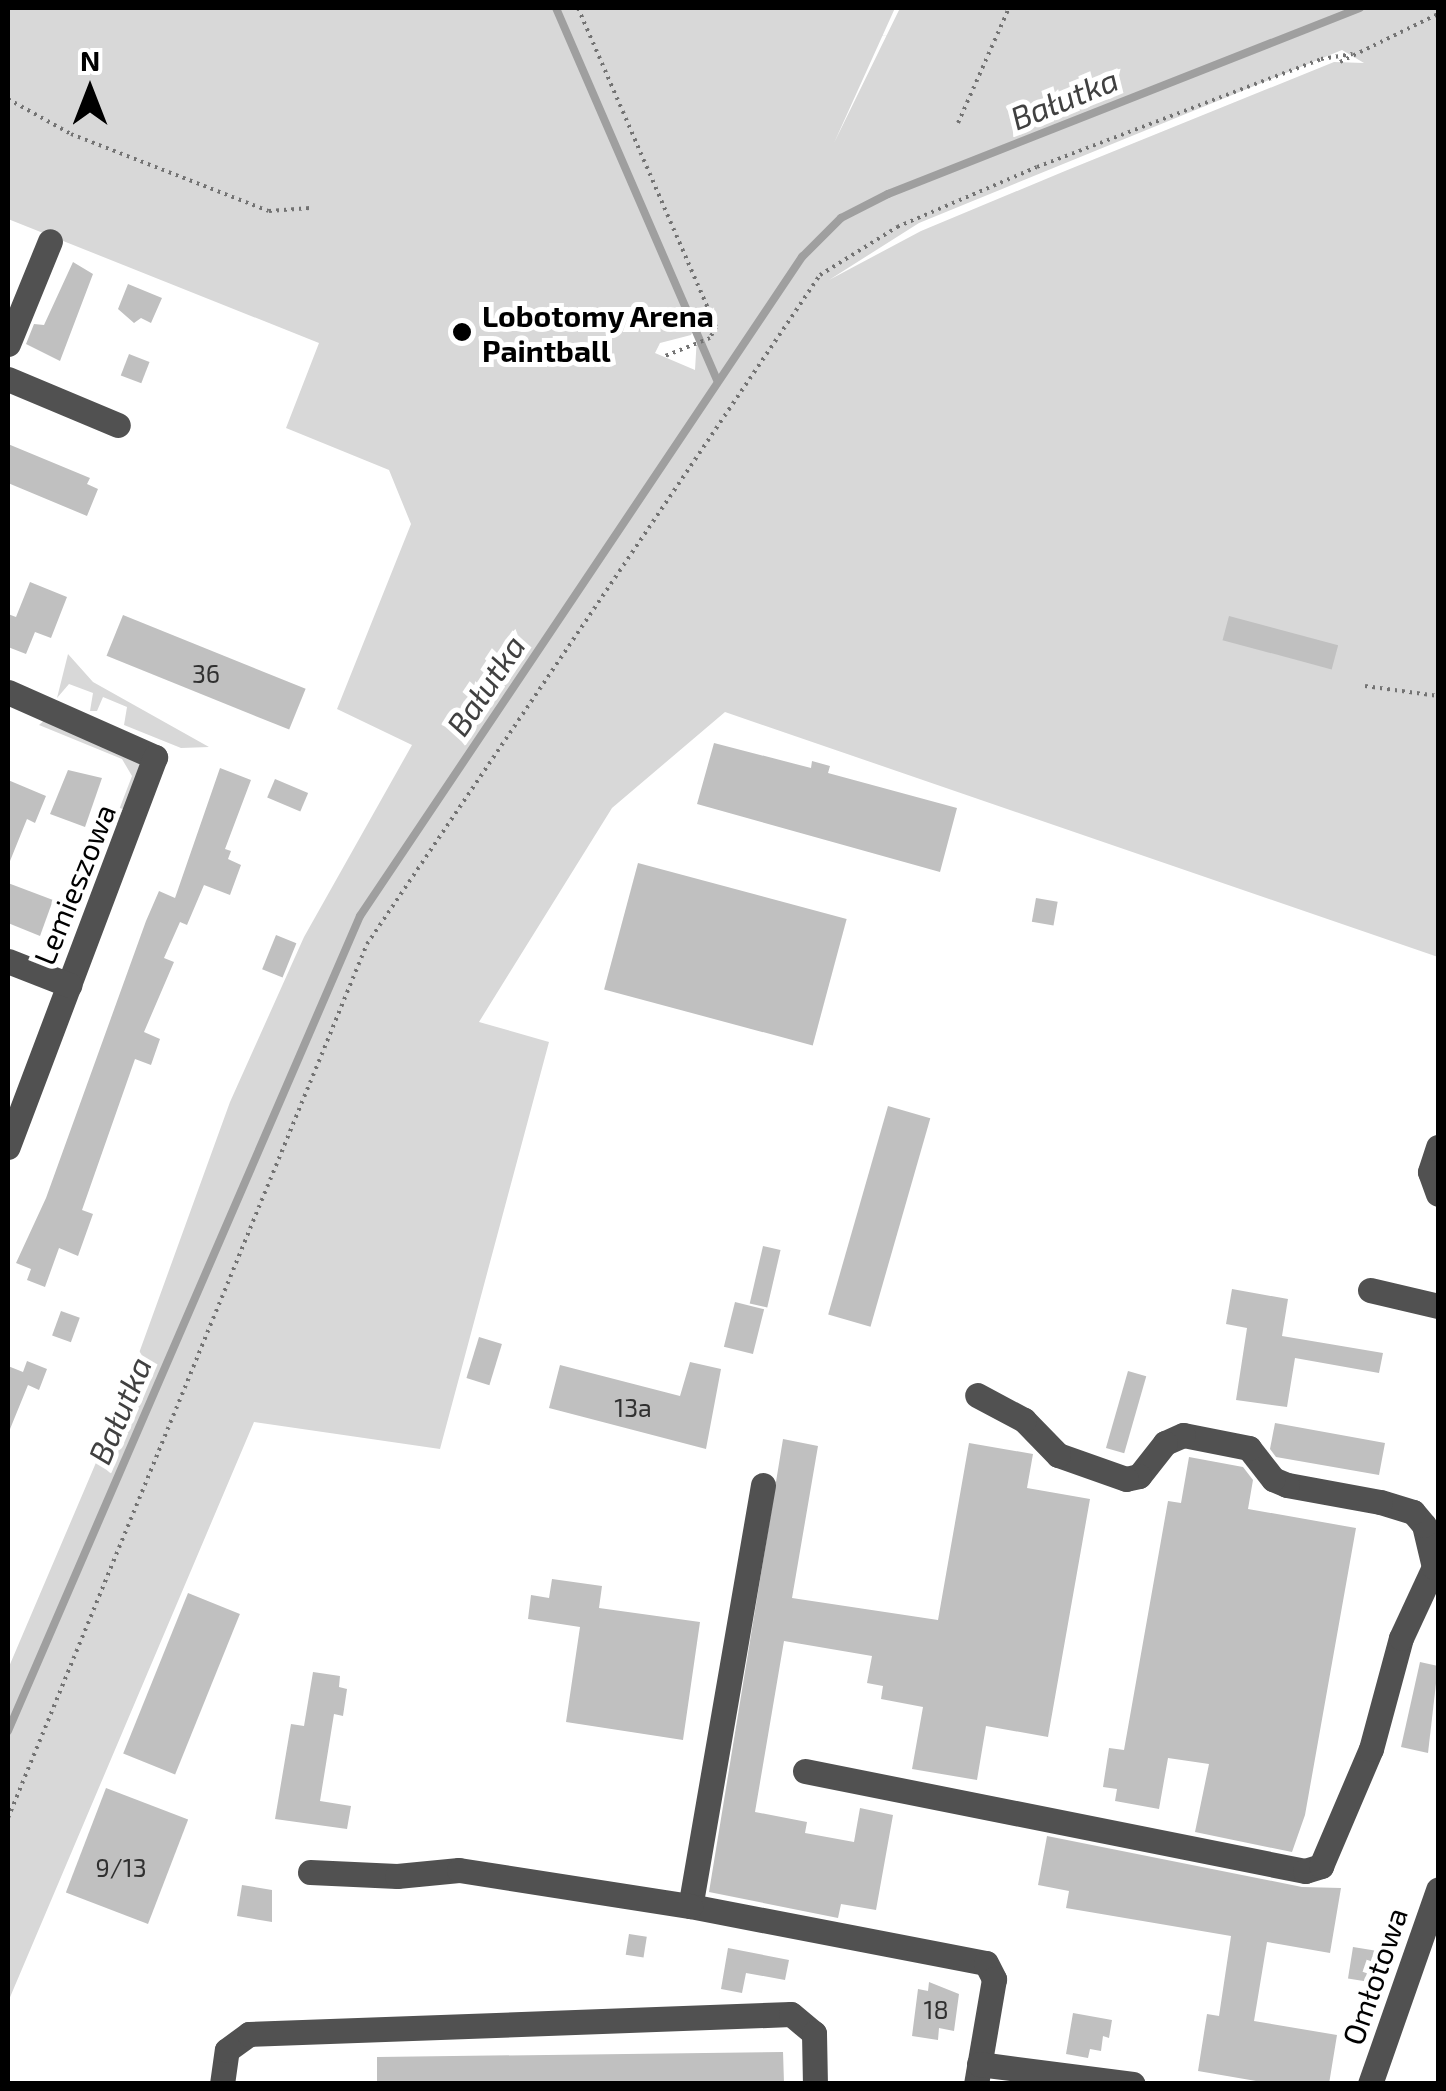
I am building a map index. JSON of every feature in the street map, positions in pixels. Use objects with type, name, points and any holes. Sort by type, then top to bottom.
[{"type":"street","points":[[8,344],[50,241]]},
{"type":"street","points":[[8,379],[118,425]]},
{"type":"street","name":"Lemieszowa","points":[[8,692],[155,757],[8,1147]]},
{"type":"street","points":[[8,961],[69,985]]},
{"type":"street","points":[[1438,1146],[1430,1172],[1438,1194]]},
{"type":"street","points":[[1370,1290],[1438,1306]]},
{"type":"street","points":[[805,1770],[1313,1870],[1321,1866],[1363,1770],[1401,1638],[1433,1591],[1430,1538],[1412,1512],[1287,1485],[1273,1479],[1249,1448],[1183,1435],[1165,1442],[1139,1476],[1126,1479],[1058,1455],[1024,1420],[978,1395]]},
{"type":"street","points":[[690,1906],[763,1485]]},
{"type":"street","points":[[310,1872],[397,1876],[459,1870],[690,1906],[986,1963],[994,1979],[977,2074],[1133,2084]]},
{"type":"street","name":"Omłotowa","points":[[1370,2084],[1438,1890]]},
{"type":"street","points":[[222,2084],[227,2050],[262,2032],[791,2014],[814,2033],[815,2084]]},
{"type":"path","points":[[578,8],[716,327],[710,338],[664,356]]},
{"type":"path","points":[[958,123],[1009,8]]},
{"type":"path","points":[[1340,62],[1438,14]]},
{"type":"path","points":[[8,1818],[366,944],[820,275],[897,227],[1037,167],[1321,59],[1353,54]]},
{"type":"path","points":[[8,99],[71,134],[269,211],[310,208]]},
{"type":"path","points":[[1365,686],[1438,696]]},
{"type":"shaded area","points":[[8,8],[895,8],[834,143],[900,8],[1438,8],[1438,957],[725,712],[612,808],[479,1022],[549,1042],[440,1449],[254,1422],[8,2002],[8,1669],[118,1411],[230,1102],[304,937],[412,745],[337,709],[411,524],[389,470],[286,428],[319,343],[8,219]],"holes":[[[1342,50],[1364,63],[1334,62],[1065,171],[921,231],[829,280],[919,223]],[[698,320],[695,370],[655,353],[660,343],[691,335]]]},
{"type":"shaded area","points":[[68,654],[93,682],[209,747],[181,748],[124,725],[127,707],[103,697],[97,711],[90,711],[93,693],[69,684],[57,698]]},
{"type":"shaded area","points":[[47,718],[138,760],[142,772],[119,824],[114,823],[132,776],[122,759],[39,725]]},
{"type":"building","points":[[73,262],[93,274],[60,361],[26,344],[34,324],[44,325]]},
{"type":"building","points":[[128,284],[162,298],[151,323],[141,318],[134,323],[118,309]]},
{"type":"building","points":[[129,354],[150,362],[141,383],[121,375]]},
{"type":"building","points":[[8,444],[90,478],[87,484],[98,489],[87,516],[8,483]]},
{"type":"building","points":[[30,582],[67,597],[51,638],[35,632],[26,654],[8,647],[8,614],[16,617]]},
{"type":"building","points":[[123,615],[306,689],[289,730],[107,656]]},
{"type":"building","points":[[1229,616],[1338,645],[1332,669],[1223,640]]},
{"type":"building","points":[[714,743],[811,768],[812,761],[830,766],[828,773],[957,808],[940,872],[697,804]]},
{"type":"building","points":[[220,768],[251,780],[225,849],[231,851],[228,859],[241,865],[230,895],[204,885],[187,925],[180,922],[164,958],[174,962],[144,1032],[160,1039],[151,1065],[135,1059],[82,1210],[93,1214],[78,1256],[59,1248],[45,1287],[27,1280],[31,1269],[16,1263],[46,1198],[146,921],[159,891],[175,898]]},
{"type":"building","points":[[68,770],[102,778],[85,827],[50,814]]},
{"type":"building","points":[[275,779],[308,793],[300,811],[267,797]]},
{"type":"building","points":[[8,780],[46,796],[35,823],[27,819],[8,866]]},
{"type":"building","points":[[638,863],[847,919],[813,1045],[604,990]]},
{"type":"building","points":[[8,883],[53,900],[40,936],[8,923]]},
{"type":"building","points":[[1036,898],[1058,902],[1053,925],[1032,922]]},
{"type":"building","points":[[276,935],[296,943],[283,978],[262,969]]},
{"type":"building","points":[[888,1106],[930,1118],[870,1327],[828,1315]]},
{"type":"building","points":[[763,1246],[781,1250],[767,1308],[750,1303]]},
{"type":"building","points":[[1232,1289],[1288,1299],[1282,1336],[1383,1353],[1379,1373],[1295,1358],[1287,1407],[1236,1400],[1247,1328],[1226,1324]]},
{"type":"building","points":[[735,1302],[764,1309],[753,1354],[724,1347]]},
{"type":"building","points":[[61,1311],[80,1318],[71,1342],[52,1335]]},
{"type":"building","points":[[479,1337],[502,1344],[489,1385],[466,1378]]},
{"type":"building","points":[[27,1361],[47,1369],[39,1390],[28,1385],[8,1434],[8,1366],[23,1372]]},
{"type":"building","points":[[690,1362],[721,1369],[706,1449],[549,1408],[560,1365],[680,1396]]},
{"type":"building","points":[[1128,1371],[1146,1376],[1124,1453],[1106,1448]]},
{"type":"building","points":[[1275,1423],[1385,1443],[1379,1475],[1276,1457],[1270,1449]]},
{"type":"building","points":[[783,1439],[818,1446],[792,1598],[938,1620],[969,1443],[1033,1454],[1027,1488],[1090,1499],[1048,1737],[986,1726],[977,1780],[912,1769],[923,1707],[881,1699],[883,1686],[867,1683],[872,1656],[784,1641],[755,1812],[807,1822],[805,1833],[854,1842],[860,1808],[893,1815],[876,1910],[841,1904],[838,1918],[709,1892]]},
{"type":"building","points":[[1189,1457],[1243,1467],[1253,1480],[1248,1509],[1356,1528],[1305,1815],[1292,1852],[1195,1832],[1209,1764],[1168,1758],[1159,1809],[1115,1801],[1117,1789],[1103,1787],[1109,1748],[1124,1750],[1168,1501],[1181,1503]]},
{"type":"building","points":[[552,1579],[602,1586],[599,1608],[700,1622],[683,1740],[566,1722],[580,1627],[528,1619],[531,1595],[549,1598]]},
{"type":"building","points":[[188,1593],[240,1614],[175,1774],[123,1753]]},
{"type":"building","points":[[1420,1662],[1438,1666],[1428,1753],[1401,1747]]},
{"type":"building","points":[[313,1672],[340,1676],[339,1687],[347,1689],[343,1716],[334,1714],[320,1801],[351,1806],[347,1829],[275,1819],[291,1724],[304,1726]]},
{"type":"building","points":[[106,1788],[188,1820],[148,1924],[66,1893]]},
{"type":"building","points":[[1047,1836],[1302,1887],[1341,1888],[1330,1953],[1267,1942],[1254,2021],[1337,2035],[1329,2084],[1274,2084],[1198,2071],[1207,2014],[1219,2016],[1231,1936],[1066,1908],[1069,1891],[1038,1885]]},
{"type":"building","points":[[242,1885],[272,1890],[272,1922],[237,1916]]},
{"type":"building","points":[[629,1934],[647,1937],[643,1958],[626,1955]]},
{"type":"building","points":[[1353,1947],[1378,1951],[1373,1983],[1348,1979]]},
{"type":"building","points":[[728,1948],[789,1960],[785,1980],[746,1973],[742,1993],[721,1989]]},
{"type":"building","points":[[929,1982],[959,1994],[954,2031],[939,2028],[938,2040],[912,2036],[918,1989],[928,1991]]},
{"type":"building","points":[[1073,2013],[1112,2020],[1109,2038],[1103,2036],[1101,2051],[1090,2049],[1088,2058],[1066,2054]]},
{"type":"building","points":[[783,2052],[784,2084],[377,2084],[377,2057]]},
{"type":"waterway","points":[[556,8],[717,380]]},
{"type":"waterway","name":"Bałutka","points":[[8,1731],[360,916],[802,257],[841,218],[888,194],[1360,8]]},
{"type":"place","name":"Lobotomy Arena Paintball","points":[[462,332]]}]
